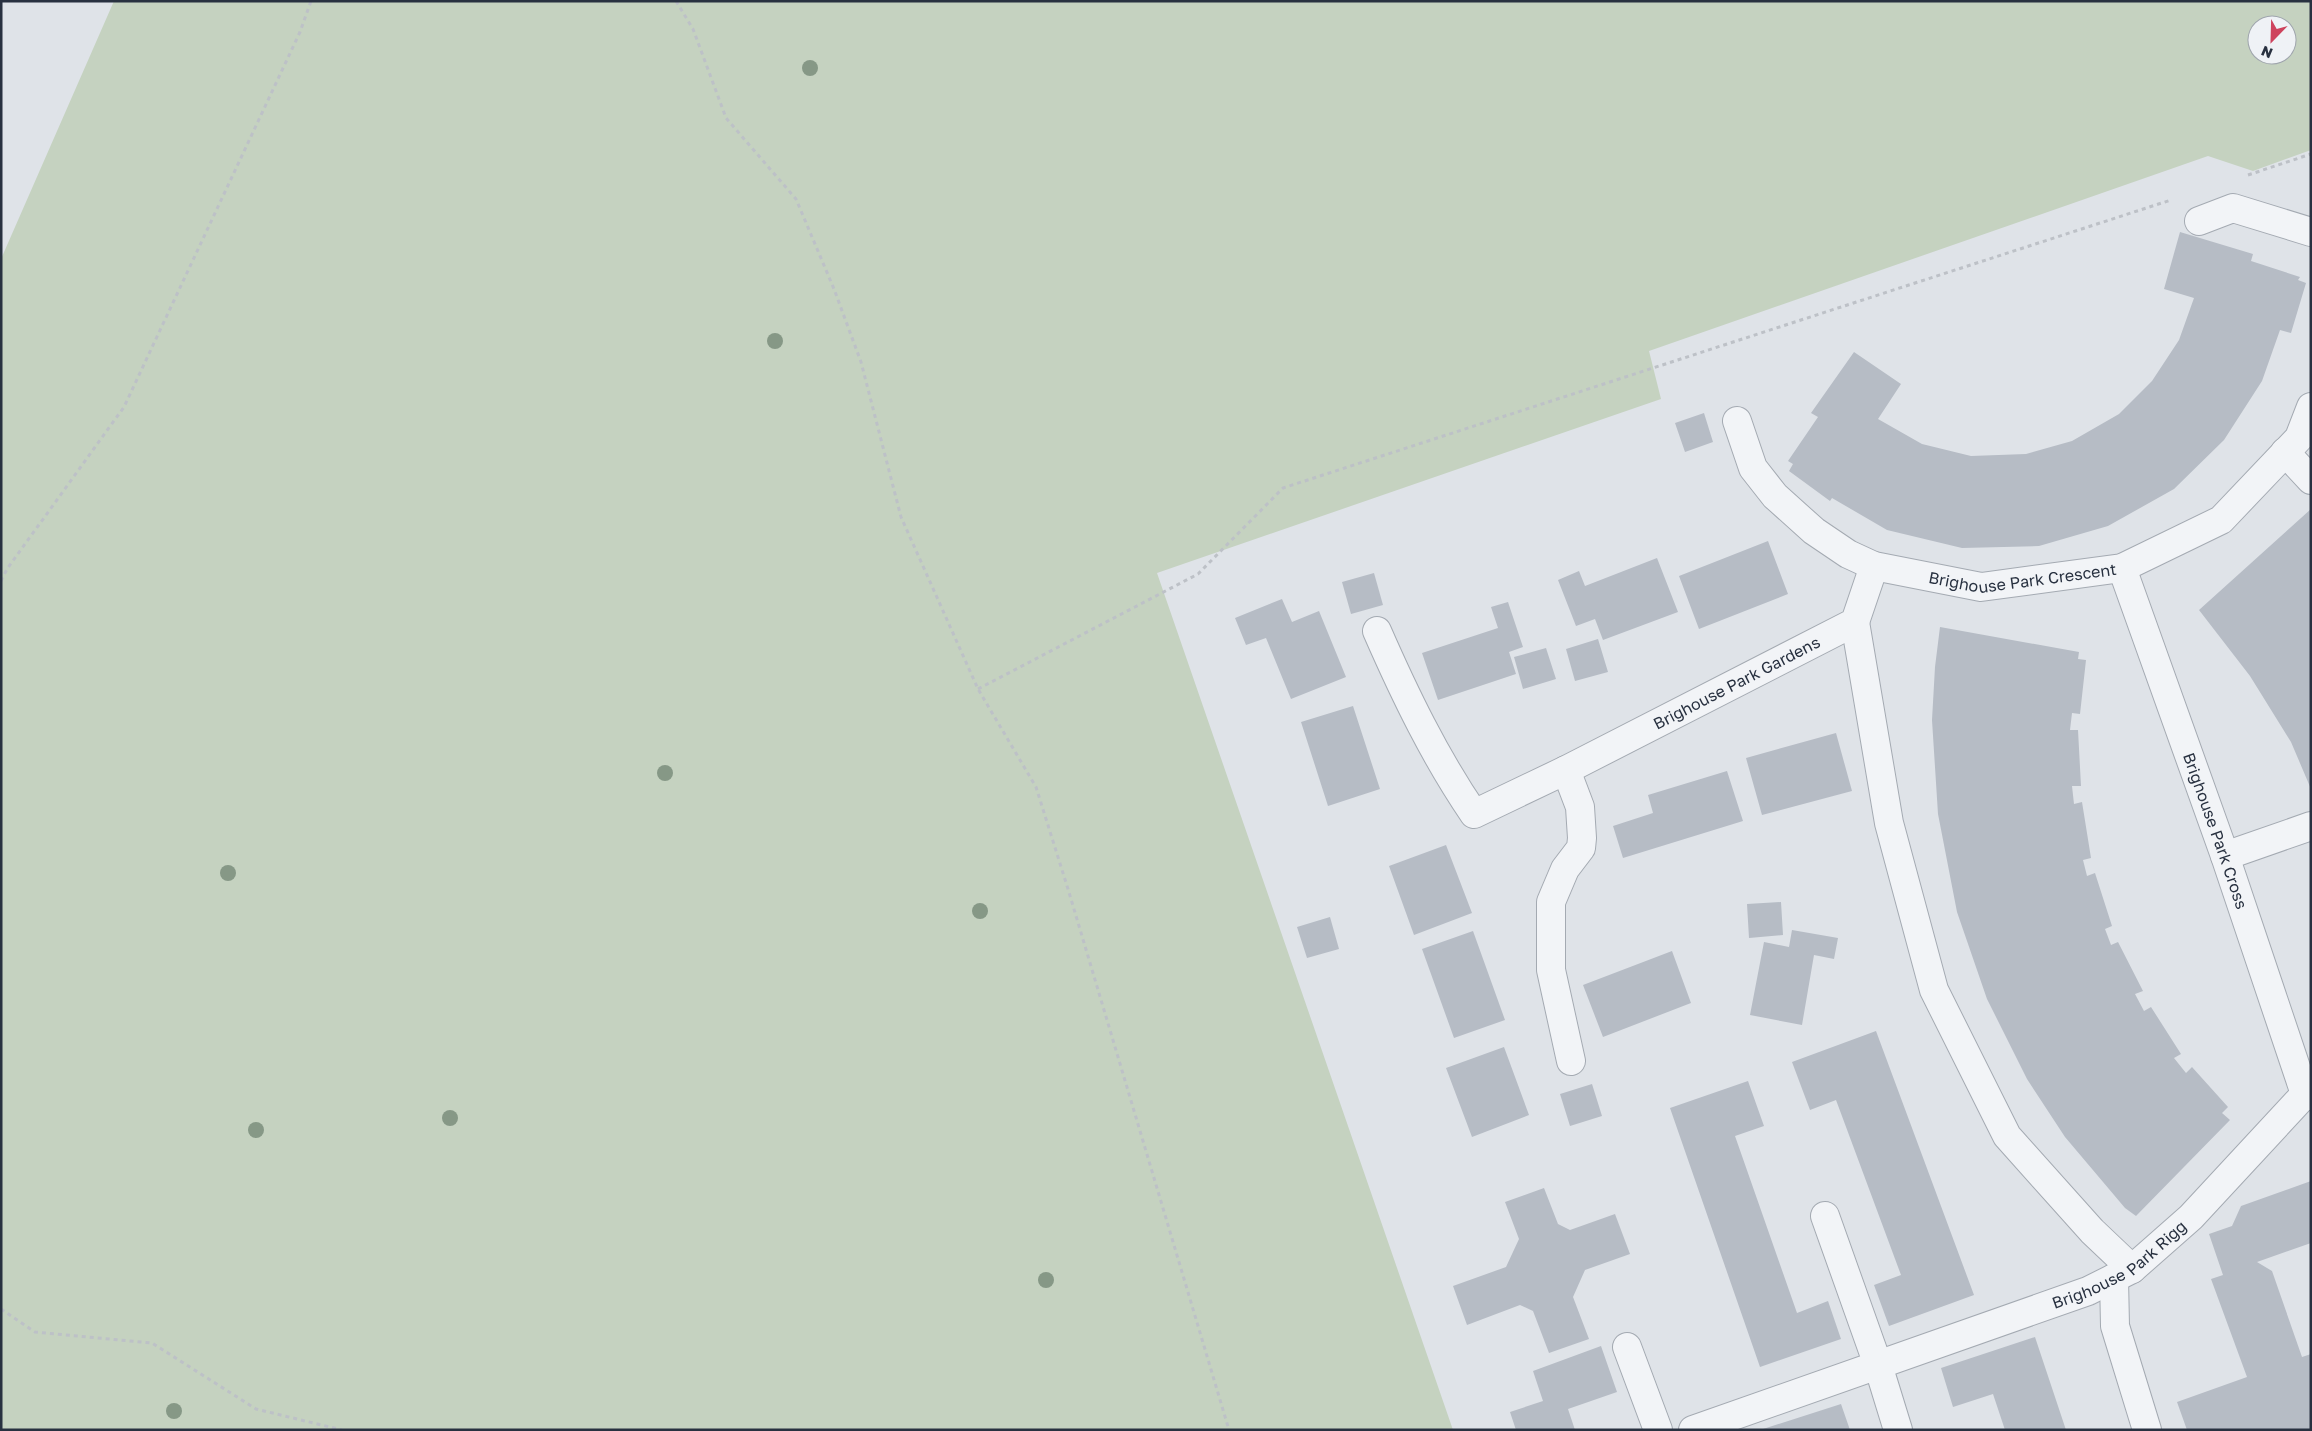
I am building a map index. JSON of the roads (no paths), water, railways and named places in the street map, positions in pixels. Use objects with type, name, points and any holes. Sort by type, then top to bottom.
[{"type":"street","points":[[2198,221],[2233,208],[2311,232]]},
{"type":"street","name":"Brighouse Park Crescent","points":[[1736,421],[1754,468],[1775,496],[1814,531],[1848,554],[1874,566],[1980,587],[2122,568],[2221,520],[2299,438],[2311,407]]},
{"type":"street","points":[[2285,452],[2311,480]]},
{"type":"street","points":[[1874,566],[1854,622],[1889,823],[1934,990],[2007,1136],[2092,1231],[2123,1273],[2115,1326],[2147,1430]]},
{"type":"street","name":"Brighouse Park Cross","points":[[2122,568],[2308,1095]]},
{"type":"street","name":"Brighouse Park Gardens","points":[[1377,632],[1398,680],[1449,777],[1474,814],[1566,770],[1854,622]]},
{"type":"street","points":[[1566,770],[1580,807],[1581,848],[1566,869],[1551,902],[1551,970],[1571,1061]]},
{"type":"street","points":[[2225,856],[2311,826]]},
{"type":"street","name":"Brighouse Park Rigg","points":[[1693,1430],[2088,1291],[2123,1273],[2191,1217],[2308,1095]]},
{"type":"street","points":[[1825,1216],[1878,1365],[1898,1430]]},
{"type":"street","points":[[1627,1347],[1658,1430]]}]
